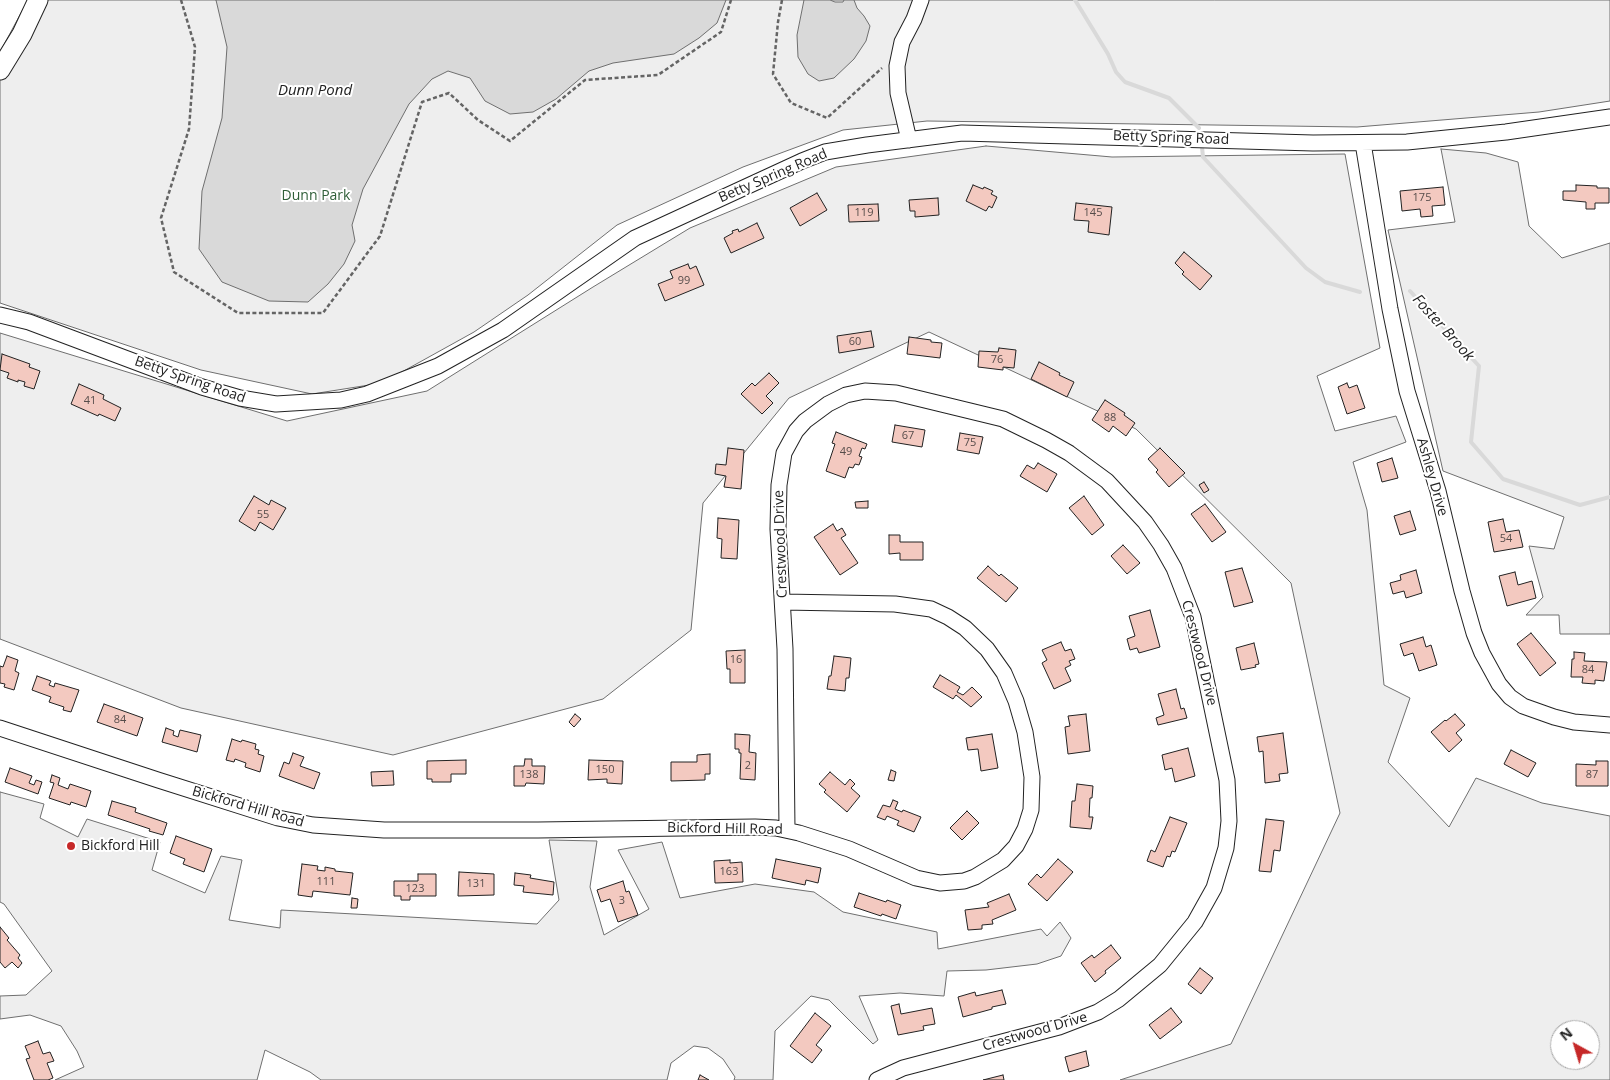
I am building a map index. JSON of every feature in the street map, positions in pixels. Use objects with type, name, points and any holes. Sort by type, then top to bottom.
[{"type":"main road","points":[[0,70],[22,34],[38,0]]},
{"type":"street","points":[[910,140],[898,93],[897,66],[902,42],[921,0]]},
{"type":"street","name":"Betty Spring Road","points":[[0,314],[29,322],[202,387],[240,398],[276,404],[326,402],[355,398],[438,366],[480,344],[531,311],[635,238],[694,209],[813,156],[851,147],[962,133],[1363,143],[1407,142],[1462,137],[1610,117]]},
{"type":"street","name":"Ashley Drive","points":[[1363,143],[1390,309],[1406,382],[1438,491],[1462,591],[1482,654],[1499,684],[1510,697],[1523,706],[1574,722],[1610,725]]},
{"type":"street","name":"Crestwood Drive","points":[[787,829],[783,602],[778,529],[779,485],[781,464],[789,442],[796,430],[812,414],[846,395],[876,391],[896,392],[1003,419],[1046,440],[1088,466],[1125,499],[1145,522],[1161,545],[1174,568],[1193,617],[1227,780],[1229,821],[1226,848],[1214,888],[1195,922],[1179,944],[1150,974],[1119,999],[1098,1012],[1060,1027],[904,1068],[877,1080]]},
{"type":"street","name":"Bickford Hill Road","points":[[0,728],[278,818],[313,825],[394,830],[755,827],[787,829],[849,849],[916,878],[940,883],[964,881],[996,866],[1016,846],[1028,820],[1032,799],[1032,777],[1025,732],[1019,711],[1008,682],[993,657],[981,642],[964,628],[939,612],[919,606],[783,602]]},
{"type":"path","points":[[181,0],[195,47],[189,129],[161,218],[174,272],[238,313],[323,313],[380,236],[422,102],[449,93],[478,120],[510,141],[585,80],[658,75],[721,32],[731,0]]},
{"type":"path","points":[[782,0],[773,74],[792,103],[827,118],[882,68],[885,60]]},
{"type":"green space","name":"Dunn Park","points":[[28,0],[1610,0],[1610,101],[1539,112],[1357,127],[927,121],[843,130],[743,167],[617,225],[528,295],[474,332],[382,383],[312,394],[201,370],[0,303],[0,52]]},
{"type":"green space","points":[[986,146],[1112,157],[1345,154],[1380,348],[1317,376],[1335,431],[1396,416],[1406,442],[1353,462],[1367,510],[1384,685],[1410,698],[1388,762],[1449,827],[1476,778],[1542,803],[1610,816],[1610,1080],[1120,1080],[1231,1044],[1340,813],[1291,583],[1136,429],[929,332],[789,398],[703,503],[691,630],[603,699],[393,755],[181,708],[0,639],[0,333],[287,421],[427,391],[690,228],[836,167]]},
{"type":"green space","points":[[1441,149],[1486,153],[1518,162],[1529,226],[1562,258],[1610,243],[1610,634],[1560,634],[1559,615],[1526,615],[1543,597],[1529,546],[1554,549],[1564,517],[1443,471],[1388,230],[1455,222]]},
{"type":"green space","points":[[0,792],[44,804],[40,818],[78,837],[87,819],[160,842],[152,870],[205,893],[221,856],[242,860],[229,920],[280,928],[281,910],[537,924],[559,900],[549,840],[597,841],[590,887],[604,935],[649,909],[618,850],[662,842],[680,898],[755,884],[814,892],[843,912],[937,932],[938,949],[1041,929],[1047,936],[1060,922],[1071,938],[1061,956],[1037,964],[986,970],[947,971],[944,996],[900,993],[859,996],[878,1040],[873,1044],[829,1000],[811,996],[775,1031],[773,1080],[734,1080],[735,1077],[723,1059],[708,1048],[694,1046],[671,1063],[667,1080],[321,1080],[310,1072],[265,1050],[257,1080],[55,1080],[84,1067],[77,1051],[61,1026],[30,1015],[0,1019],[0,996],[26,995],[52,971],[4,904],[0,902]]},
{"type":"water","name":"Dunn Pond","points":[[216,0],[726,0],[717,23],[699,38],[674,54],[613,63],[589,71],[556,99],[533,112],[510,114],[485,101],[470,78],[448,71],[432,79],[409,104],[363,189],[352,225],[355,241],[344,264],[328,284],[308,302],[269,301],[222,282],[199,249],[202,191],[222,118],[227,47]]},
{"type":"water","points":[[804,0],[843,2],[844,0],[854,0],[857,8],[870,26],[866,41],[854,59],[834,78],[819,81],[808,74],[798,57],[797,35]]},
{"type":"building","points":[[973,185],[993,191],[991,194],[997,197],[992,208],[989,206],[986,211],[966,201]]},
{"type":"building","points":[[1576,185],[1609,188],[1609,203],[1595,203],[1595,209],[1586,209],[1586,202],[1563,200],[1563,191],[1576,191]]},
{"type":"building","points":[[1443,187],[1445,205],[1432,206],[1433,216],[1421,217],[1420,209],[1402,211],[1400,191]]},
{"type":"building","points":[[817,193],[827,210],[800,226],[790,208]]},
{"type":"building","points":[[938,198],[939,215],[915,217],[915,211],[910,211],[909,200]]},
{"type":"building","points":[[1076,203],[1112,207],[1109,235],[1088,232],[1089,221],[1074,220]]},
{"type":"building","points":[[878,204],[879,221],[849,222],[848,205]]},
{"type":"building","points":[[757,223],[764,238],[731,253],[724,238],[733,233],[732,231],[738,229],[739,232]]},
{"type":"building","points":[[1184,252],[1212,276],[1200,290],[1182,274],[1184,272],[1175,263]]},
{"type":"building","points":[[688,264],[690,269],[696,266],[704,285],[665,301],[658,284],[673,278],[670,271]]},
{"type":"building","points":[[871,331],[874,347],[839,353],[837,336]]},
{"type":"building","points":[[909,337],[942,343],[940,358],[907,354]]},
{"type":"building","points":[[999,348],[1016,350],[1014,368],[1003,367],[1003,370],[978,367],[979,351],[998,352]]},
{"type":"building","points":[[2,354],[30,364],[29,367],[40,371],[34,389],[24,386],[25,382],[18,380],[18,382],[7,378],[9,373],[0,370]]},
{"type":"building","points":[[1039,362],[1074,382],[1067,397],[1031,379]]},
{"type":"building","points":[[769,373],[779,383],[766,396],[773,403],[762,414],[741,394],[752,383],[755,386]]},
{"type":"building","points":[[1347,383],[1349,388],[1357,385],[1365,408],[1347,414],[1338,387]]},
{"type":"building","points":[[79,384],[104,395],[103,399],[121,408],[115,421],[71,404]]},
{"type":"building","points":[[1105,400],[1125,413],[1124,415],[1135,423],[1126,436],[1113,426],[1109,432],[1092,420]]},
{"type":"building","points":[[895,425],[925,430],[922,447],[892,442]]},
{"type":"building","points":[[836,432],[867,444],[865,449],[862,448],[859,456],[862,457],[859,465],[855,464],[853,468],[849,467],[845,478],[826,471],[835,444],[832,443]]},
{"type":"building","points":[[960,433],[983,437],[979,454],[957,450]]},
{"type":"building","points":[[728,448],[744,450],[741,489],[724,487],[726,476],[715,474],[716,464],[726,465]]},
{"type":"building","points":[[1160,448],[1185,473],[1169,487],[1148,459]]},
{"type":"building","points":[[1392,458],[1398,478],[1382,482],[1377,463]]},
{"type":"building","points":[[1038,463],[1057,474],[1047,492],[1020,476],[1027,465],[1034,469]]},
{"type":"building","points":[[1204,482],[1209,490],[1204,493],[1199,485]]},
{"type":"building","points":[[254,496],[269,505],[271,500],[286,508],[273,530],[260,522],[255,531],[239,521]]},
{"type":"building","points":[[1084,496],[1104,525],[1092,535],[1069,508]]},
{"type":"building","points":[[868,501],[868,508],[856,508],[855,502]]},
{"type":"building","points":[[1205,504],[1226,532],[1212,542],[1191,514]]},
{"type":"building","points":[[1410,511],[1416,530],[1400,535],[1394,516]]},
{"type":"building","points":[[718,518],[739,520],[737,559],[721,558],[722,539],[717,538]]},
{"type":"building","points":[[1503,519],[1506,532],[1519,530],[1523,547],[1494,552],[1488,522]]},
{"type":"building","points":[[833,524],[837,531],[842,528],[846,535],[841,538],[858,563],[840,575],[814,537]]},
{"type":"building","points":[[889,535],[900,535],[900,542],[923,542],[923,560],[900,560],[900,553],[889,554]]},
{"type":"building","points":[[1123,545],[1140,563],[1127,574],[1111,556]]},
{"type":"building","points":[[988,566],[999,576],[1001,574],[1018,588],[1006,602],[977,578]]},
{"type":"building","points":[[1242,568],[1253,602],[1234,607],[1225,572]]},
{"type":"building","points":[[1416,570],[1422,593],[1406,598],[1404,591],[1393,594],[1390,583],[1401,580],[1400,575]]},
{"type":"building","points":[[1515,572],[1518,585],[1532,581],[1536,598],[1507,606],[1499,576]]},
{"type":"building","points":[[1150,610],[1160,647],[1139,653],[1137,648],[1130,650],[1127,639],[1135,636],[1129,616]]},
{"type":"building","points":[[1531,633],[1556,663],[1540,676],[1517,644]]},
{"type":"building","points":[[1423,637],[1426,647],[1431,645],[1437,665],[1419,671],[1413,653],[1404,656],[1400,644]]},
{"type":"building","points":[[1061,642],[1065,651],[1071,649],[1075,659],[1069,661],[1071,665],[1065,668],[1071,681],[1054,689],[1042,663],[1047,660],[1042,650]]},
{"type":"building","points":[[1254,643],[1259,664],[1255,665],[1256,667],[1241,670],[1236,648]]},
{"type":"building","points":[[745,650],[745,683],[730,683],[730,669],[727,669],[726,651]]},
{"type":"building","points":[[1574,652],[1585,653],[1584,661],[1607,662],[1604,681],[1595,680],[1595,684],[1582,683],[1583,677],[1571,677]]},
{"type":"building","points":[[7,656],[18,660],[15,671],[19,673],[14,690],[4,687],[5,684],[0,683],[0,666],[3,667]]},
{"type":"building","points":[[834,656],[851,658],[849,678],[846,678],[845,691],[827,689]]},
{"type":"building","points":[[940,675],[960,687],[957,692],[963,695],[972,687],[982,697],[971,707],[956,695],[953,699],[933,687]]},
{"type":"building","points":[[37,676],[51,681],[49,685],[54,687],[55,683],[79,690],[71,712],[63,710],[64,707],[49,702],[51,697],[32,690]]},
{"type":"building","points":[[1176,689],[1181,709],[1184,708],[1187,718],[1158,725],[1156,718],[1164,715],[1158,694]]},
{"type":"building","points":[[104,704],[143,718],[137,736],[97,722]]},
{"type":"building","points":[[575,714],[581,719],[574,727],[569,722]]},
{"type":"building","points":[[1086,714],[1090,751],[1068,754],[1065,727],[1070,726],[1068,716]]},
{"type":"building","points":[[1455,714],[1465,725],[1456,733],[1462,740],[1449,752],[1431,732]]},
{"type":"building","points":[[166,728],[174,731],[173,735],[178,737],[180,730],[201,735],[197,752],[162,742]]},
{"type":"building","points":[[1283,733],[1288,773],[1279,774],[1280,781],[1265,783],[1263,751],[1259,752],[1257,737]]},
{"type":"building","points":[[735,734],[750,735],[749,752],[756,753],[755,780],[740,779],[741,753],[739,753],[739,749],[735,749]]},
{"type":"building","points":[[992,734],[998,768],[981,771],[978,749],[968,750],[966,738]]},
{"type":"building","points":[[232,739],[256,744],[255,749],[259,750],[258,754],[264,756],[260,772],[245,767],[246,763],[235,759],[234,762],[226,760]]},
{"type":"building","points":[[1188,748],[1195,776],[1175,782],[1172,768],[1165,770],[1162,755]]},
{"type":"building","points":[[1511,750],[1536,763],[1528,777],[1504,764]]},
{"type":"building","points":[[293,753],[304,757],[300,766],[320,773],[314,789],[279,776],[284,762],[289,764]]},
{"type":"building","points":[[710,754],[710,774],[705,774],[705,780],[671,781],[671,762],[697,762],[697,755]]},
{"type":"building","points":[[525,759],[532,759],[532,766],[545,766],[544,784],[526,783],[525,786],[514,786],[514,766],[524,766]]},
{"type":"building","points":[[466,760],[466,774],[451,774],[451,782],[432,782],[432,779],[427,779],[427,761]]},
{"type":"building","points":[[589,760],[623,761],[622,784],[607,783],[607,779],[588,780]]},
{"type":"building","points":[[1596,761],[1608,761],[1608,786],[1576,786],[1576,764],[1596,765]]},
{"type":"building","points":[[10,768],[32,776],[29,783],[34,785],[36,780],[42,782],[38,794],[5,782]]},
{"type":"building","points":[[891,770],[896,772],[894,781],[888,780]]},
{"type":"building","points":[[393,771],[394,785],[372,786],[371,772]]},
{"type":"building","points":[[830,772],[845,785],[850,779],[855,784],[851,788],[860,796],[847,812],[824,792],[826,790],[819,784]]},
{"type":"building","points":[[52,775],[60,778],[58,785],[68,789],[70,784],[91,791],[86,807],[71,802],[70,805],[49,798],[54,783],[50,782]]},
{"type":"building","points":[[1077,784],[1093,786],[1089,817],[1093,817],[1091,829],[1070,827],[1072,801],[1075,801]]},
{"type":"building","points":[[893,800],[898,802],[895,809],[921,817],[914,832],[897,825],[899,821],[887,816],[885,820],[877,817],[883,805],[890,807]]},
{"type":"building","points":[[112,801],[136,808],[135,812],[167,823],[163,835],[108,815]]},
{"type":"building","points":[[967,811],[979,823],[962,840],[950,828]]},
{"type":"building","points":[[1170,817],[1187,823],[1175,852],[1172,851],[1170,857],[1167,856],[1163,867],[1147,861],[1151,850],[1155,852]]},
{"type":"building","points":[[1266,819],[1284,821],[1280,851],[1274,850],[1271,872],[1259,871]]},
{"type":"building","points":[[176,836],[212,849],[204,872],[183,864],[185,859],[170,853]]},
{"type":"building","points":[[776,859],[821,868],[818,883],[806,880],[805,885],[772,878]]},
{"type":"building","points":[[1058,859],[1073,872],[1047,901],[1028,884],[1037,874],[1041,878]]},
{"type":"building","points":[[730,860],[730,863],[742,862],[743,882],[715,883],[714,861]]},
{"type":"building","points":[[302,864],[318,866],[317,870],[325,871],[325,867],[335,869],[335,871],[353,873],[350,895],[313,891],[312,897],[298,895]]},
{"type":"building","points":[[459,872],[494,874],[494,895],[458,896]]},
{"type":"building","points":[[515,873],[531,875],[530,878],[554,882],[553,895],[523,892],[524,886],[514,885]]},
{"type":"building","points":[[418,874],[436,874],[436,896],[410,896],[410,900],[401,900],[401,896],[394,896],[394,881],[418,881]]},
{"type":"building","points":[[623,881],[626,892],[629,891],[638,915],[618,922],[610,899],[601,902],[597,890]]},
{"type":"building","points":[[859,893],[901,905],[896,919],[854,907]]},
{"type":"building","points":[[1009,894],[1016,910],[992,920],[993,924],[982,925],[982,929],[968,930],[965,910],[989,907],[987,903]]},
{"type":"building","points":[[352,898],[358,899],[357,908],[351,908]]},
{"type":"building","points":[[0,927],[9,938],[7,940],[20,955],[18,958],[22,963],[18,968],[12,962],[5,968],[0,962]]},
{"type":"building","points":[[1111,945],[1121,958],[1095,982],[1081,963],[1092,955],[1094,958]]},
{"type":"building","points":[[1200,968],[1213,978],[1201,994],[1188,984]]},
{"type":"building","points":[[1002,990],[1006,1004],[963,1017],[958,997],[975,992],[976,996]]},
{"type":"building","points":[[899,1004],[901,1014],[932,1008],[935,1024],[923,1026],[924,1030],[898,1035],[891,1006]]},
{"type":"building","points":[[1171,1008],[1182,1022],[1160,1039],[1149,1025]]},
{"type":"building","points":[[815,1013],[831,1026],[816,1045],[822,1050],[812,1063],[790,1046]]},
{"type":"building","points":[[38,1041],[43,1054],[50,1052],[54,1061],[47,1063],[53,1078],[48,1080],[34,1080],[26,1059],[30,1058],[25,1046]]},
{"type":"building","points":[[1086,1051],[1089,1066],[1069,1072],[1065,1057]]},
{"type":"building","points":[[700,1075],[709,1080],[698,1080]]},
{"type":"building","points":[[1003,1075],[1004,1080],[983,1080]]},
{"type":"waterway","name":"Foster Brook","points":[[1075,0],[1108,54],[1116,72],[1125,82],[1169,98],[1199,128]]},
{"type":"waterway","name":"Foster Brook","points":[[1202,147],[1203,157],[1306,268],[1325,282],[1360,292]]},
{"type":"waterway","name":"Foster Brook","points":[[1410,291],[1479,366],[1471,442],[1503,479],[1580,505],[1610,497]]},
{"type":"place","name":"Bickford Hill","points":[[71,846]]}]
